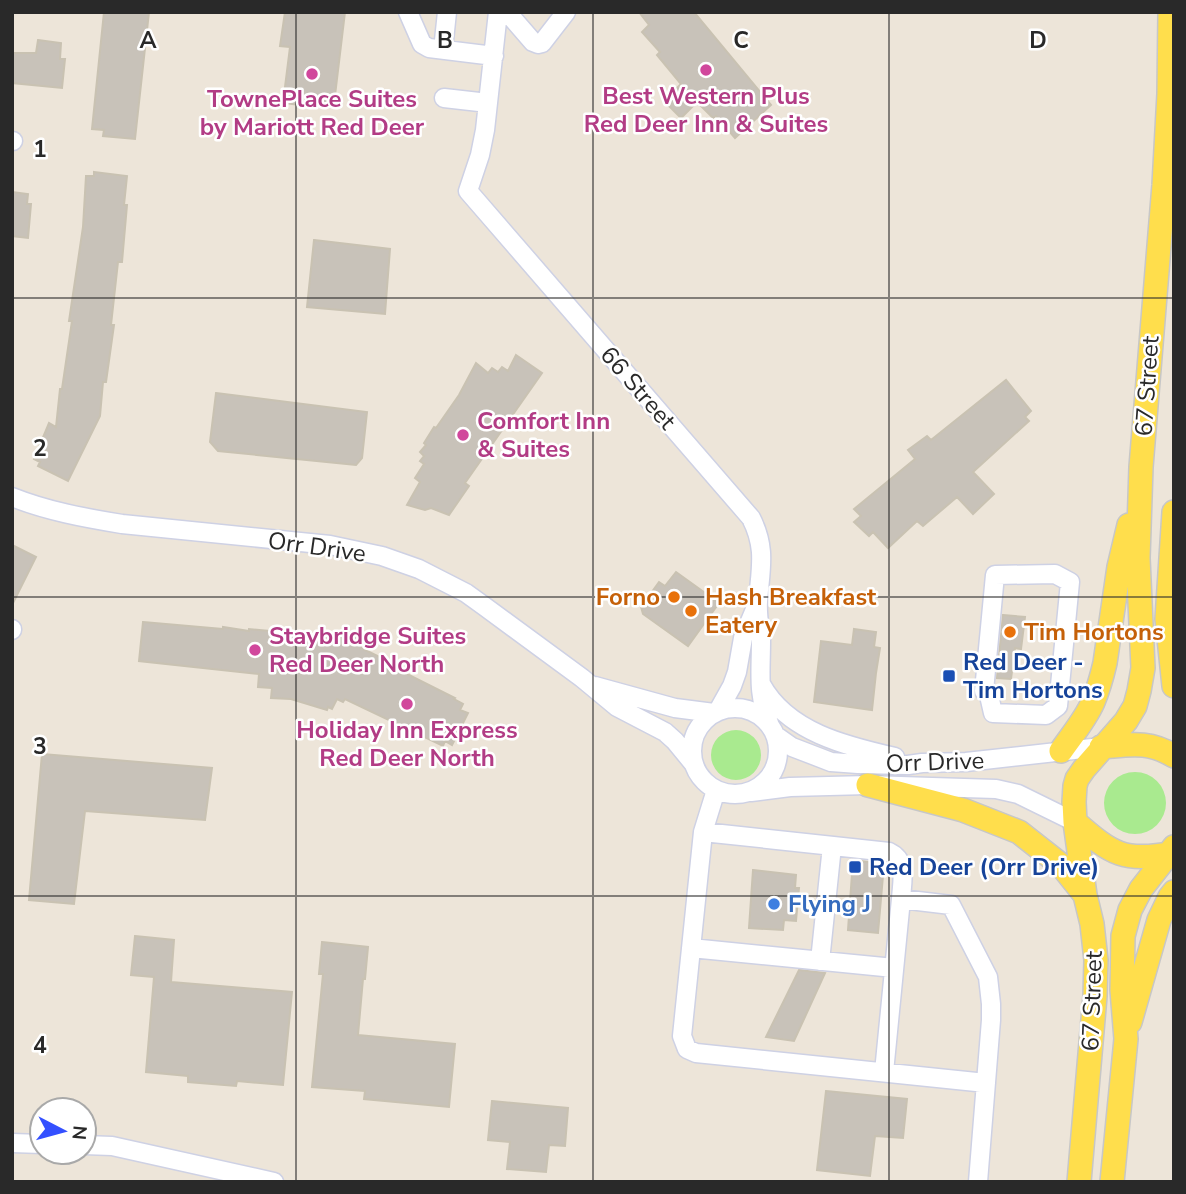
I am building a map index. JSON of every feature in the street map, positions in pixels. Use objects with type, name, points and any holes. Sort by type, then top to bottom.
[{"type":"main road","name":"67 Street","points":[[1079,1182],[1096,960],[1093,924],[1085,895],[1075,822],[1075,786],[1077,779],[1101,747],[1126,721],[1135,706],[1143,668],[1138,558],[1141,467],[1164,185],[1170,12]]},
{"type":"main road","points":[[1061,751],[1093,702],[1102,676],[1119,566],[1141,467]]},
{"type":"main road","points":[[1174,512],[1167,619],[1174,686]]},
{"type":"main road","points":[[1101,747],[1134,744],[1153,746],[1174,756]]},
{"type":"main road","points":[[868,785],[963,810],[1019,832],[1060,865],[1085,895]]},
{"type":"main road","points":[[1075,822],[1100,844],[1131,858],[1171,852]]},
{"type":"main road","name":"67 Street","points":[[1112,1182],[1126,1038],[1122,990],[1123,936],[1130,910],[1142,889],[1171,852]]},
{"type":"main road","points":[[1126,1038],[1159,920],[1174,892]]},
{"type":"street","points":[[408,12],[422,44],[429,48],[494,56]]},
{"type":"street","points":[[443,50],[447,12]]},
{"type":"street","points":[[444,99],[488,103],[499,12]]},
{"type":"street","points":[[507,12],[533,42],[538,44],[542,43],[566,12]]},
{"type":"street","name":"66 Street","points":[[488,103],[480,155],[468,191],[751,518],[758,531],[762,564],[758,604],[761,639],[760,682],[763,707],[773,731]]},
{"type":"street","name":"Orr Drive","points":[[12,497],[95,520],[330,545],[400,561],[466,593],[617,707],[665,732],[694,763]]},
{"type":"street","points":[[1055,574],[1070,582],[1058,706],[1046,715],[993,713],[986,691],[995,575],[1055,574]]},
{"type":"street","name":"66 Street","points":[[716,712],[732,686],[743,638],[758,604]]},
{"type":"street","points":[[760,682],[768,696],[789,717],[826,738],[849,747],[922,763]]},
{"type":"street","name":"Orr Drive","points":[[589,684],[675,708],[716,712]]},
{"type":"street","points":[[733,708],[747,709],[760,716],[773,731],[778,749],[777,762],[772,775],[751,792],[727,794],[716,790],[698,774],[692,748],[695,734],[703,722],[716,712],[733,708]]},
{"type":"street","name":"Orr Drive","points":[[773,731],[792,747],[831,762],[908,765],[966,762],[1101,747]]},
{"type":"street","name":"Orr Drive","points":[[751,792],[803,786],[868,785],[1006,790],[1075,822]]},
{"type":"street","points":[[716,790],[703,832],[682,1036],[687,1049],[696,1053],[986,1083]]},
{"type":"street","points":[[703,832],[889,852],[896,855],[901,862],[903,873],[884,1072]]},
{"type":"street","points":[[820,961],[832,846]]},
{"type":"street","points":[[901,899],[951,905],[988,977],[991,1004],[978,1182]]},
{"type":"street","points":[[691,948],[894,968]]},
{"type":"street","points":[[98,1146],[112,1146],[274,1182]]},
{"type":"green space","points":[[736,730],[754,737],[761,755],[754,773],[736,780],[718,773],[711,755],[718,737]]},
{"type":"green space","points":[[1135,772],[1147,774],[1157,781],[1164,791],[1164,815],[1157,825],[1147,832],[1135,834],[1123,832],[1113,825],[1106,815],[1104,803],[1106,791],[1113,781],[1123,774]]},
{"type":"building","points":[[104,12],[149,12],[135,139],[103,136],[104,130],[92,129]]},
{"type":"building","name":"TownePlace Suites by Mariott Red Deer","points":[[285,12],[345,12],[334,104],[308,101],[307,106],[283,103],[290,47],[280,46]]},
{"type":"building","name":"Best Western Plus Red Deer Inn & Suites","points":[[639,12],[694,12],[771,105],[735,138],[716,116],[713,118],[697,102],[681,118],[664,101],[681,84],[657,55],[660,52],[642,32],[649,25]]},
{"type":"building","points":[[38,40],[61,43],[60,59],[65,59],[62,88],[12,83],[12,53],[36,53]]},
{"type":"building","points":[[94,172],[127,176],[124,205],[127,205],[122,262],[118,262],[111,325],[114,325],[106,382],[103,382],[100,416],[68,481],[38,466],[40,462],[34,459],[49,423],[56,427],[72,321],[69,321],[83,227],[86,176],[94,176]]},
{"type":"building","points":[[12,192],[28,194],[27,204],[31,204],[28,238],[12,236]]},
{"type":"building","points":[[314,240],[390,249],[385,314],[307,307]]},
{"type":"building","name":"Comfort Inn & Suites","points":[[516,355],[542,373],[465,483],[469,486],[449,515],[431,508],[425,510],[407,505],[420,482],[415,478],[424,464],[420,461],[424,456],[420,452],[426,445],[424,443],[459,395],[476,363],[488,373],[492,368],[498,372],[502,367],[508,371]]},
{"type":"building","points":[[1006,380],[1031,411],[1025,417],[1029,421],[973,472],[994,494],[973,514],[957,497],[923,526],[917,521],[888,548],[873,532],[869,536],[854,522],[861,516],[854,509],[915,459],[908,450],[927,436],[931,440]]},
{"type":"building","points":[[216,393],[367,412],[362,458],[356,465],[218,451],[210,442]]},
{"type":"building","points":[[12,545],[36,557],[12,605]]},
{"type":"building","points":[[676,572],[719,603],[688,646],[643,614],[641,607],[659,582],[665,586]]},
{"type":"building","name":"Tim Hortons","points":[[1003,615],[1025,617],[1021,649],[1015,648],[1011,679],[997,678]]},
{"type":"building","points":[[143,622],[249,629],[338,639],[343,629],[365,640],[361,648],[455,698],[463,704],[460,710],[468,713],[452,745],[445,741],[443,746],[345,699],[343,702],[337,699],[332,709],[328,707],[327,710],[291,699],[271,698],[272,688],[258,687],[259,674],[139,661]]},
{"type":"building","points":[[854,629],[876,632],[874,647],[880,648],[872,710],[814,702],[821,641],[852,645]]},
{"type":"building","points":[[42,754],[212,768],[205,820],[85,811],[74,904],[29,900]]},
{"type":"building","points":[[853,860],[884,864],[878,933],[848,930]]},
{"type":"building","name":"Flying J","points":[[753,870],[796,875],[795,888],[799,888],[796,921],[784,920],[783,930],[749,928]]},
{"type":"building","points":[[135,936],[174,940],[171,982],[292,992],[283,1085],[237,1081],[236,1086],[188,1082],[188,1076],[146,1072],[154,977],[131,975]]},
{"type":"building","points":[[322,942],[368,947],[358,1035],[455,1044],[449,1107],[364,1099],[365,1091],[312,1087],[323,974],[319,974]]},
{"type":"building","points":[[799,970],[825,973],[794,1041],[766,1037]]},
{"type":"building","points":[[826,1091],[907,1099],[903,1138],[875,1136],[870,1176],[817,1170]]},
{"type":"building","points":[[492,1101],[568,1108],[565,1146],[549,1145],[546,1172],[507,1169],[510,1142],[488,1140]]},
{"type":"place","name":"Best Western Plus Red Deer Inn & Suites","points":[[706,70]]},
{"type":"place","name":"TownePlace Suites by Mariott Red Deer","points":[[312,74]]},
{"type":"place","name":"Comfort Inn & Suites","points":[[463,435]]},
{"type":"place","name":"Forno","points":[[674,597]]},
{"type":"place","name":"Hash Breakfast Eatery","points":[[691,611]]},
{"type":"place","name":"Tim Hortons","points":[[1010,632]]},
{"type":"place","name":"Staybridge Suites Red Deer North","points":[[255,650]]},
{"type":"place","name":"Red Deer - Tim Hortons","points":[[949,676]]},
{"type":"place","name":"Holiday Inn Express Red Deer North","points":[[407,704]]},
{"type":"place","name":"Red Deer (Orr Drive)","points":[[855,867]]},
{"type":"place","name":"Flying J","points":[[774,904]]}]
